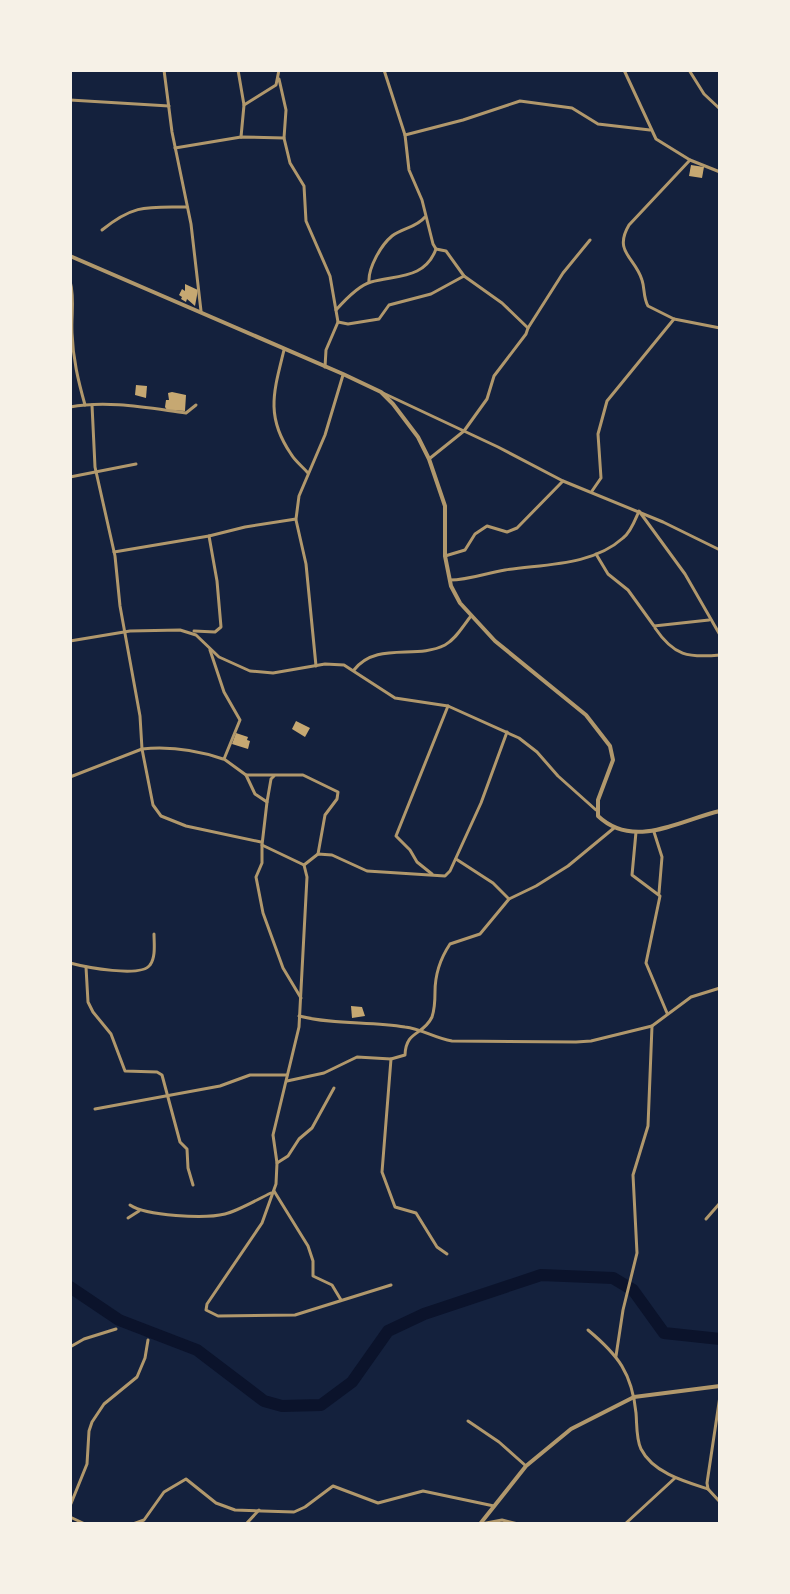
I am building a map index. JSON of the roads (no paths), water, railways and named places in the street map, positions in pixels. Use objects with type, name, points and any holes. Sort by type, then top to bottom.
[{"type":"street","points":[[164,70],[201,313]]},
{"type":"street","points":[[238,70],[244,105],[241,137]]},
{"type":"street","points":[[279,70],[286,110],[284,138],[290,163],[304,186],[306,221],[330,276],[338,322],[326,350],[325,367]]},
{"type":"street","points":[[336,310],[369,282],[412,274],[430,262],[436,249],[422,200],[409,170],[405,135],[384,70]]},
{"type":"street","points":[[624,70],[644,110],[650,130],[661,145],[720,172]]},
{"type":"street","points":[[689,70],[704,94],[720,109]]},
{"type":"street","points":[[244,105],[276,85],[279,79]]},
{"type":"street","points":[[70,100],[169,106]]},
{"type":"street","points":[[405,135],[520,101],[572,108],[598,124],[650,130]]},
{"type":"street","points":[[175,148],[241,137],[284,138]]},
{"type":"street","points":[[690,160],[629,225],[623,238],[624,250],[641,276],[648,306],[674,319],[720,328]]},
{"type":"street","points":[[102,230],[121,214],[135,208],[187,207]]},
{"type":"street","points":[[369,282],[369,274],[391,237],[415,226],[425,217]]},
{"type":"street","points":[[429,459],[464,431],[487,399],[494,376],[526,334],[563,273],[590,240]]},
{"type":"street","points":[[436,249],[446,251],[464,276],[502,303],[528,328]]},
{"type":"street","points":[[70,256],[343,374],[563,481],[639,511],[720,550]]},
{"type":"street","points":[[338,322],[348,324],[379,319],[389,305],[431,294],[464,276]]},
{"type":"street","points":[[70,281],[74,298],[71,329],[74,370],[85,405]]},
{"type":"street","points":[[592,491],[601,478],[598,434],[607,401],[674,319]]},
{"type":"street","points":[[284,350],[275,389],[274,422],[293,458],[308,473]]},
{"type":"street","points":[[316,666],[306,564],[296,519],[299,496],[335,410],[343,374]]},
{"type":"street","points":[[381,392],[418,437],[429,459],[445,506],[445,556],[449,580],[460,603],[495,641],[586,715],[608,743],[613,760],[596,810]]},
{"type":"street","points":[[92,405],[96,474],[114,552],[153,805],[161,816],[186,826],[262,844],[304,865],[307,877],[299,1016],[273,1135],[277,1163],[274,1191],[262,1223],[207,1304],[207,1312],[218,1316],[295,1315],[391,1285]]},
{"type":"street","points":[[70,407],[149,407],[186,413],[196,405]]},
{"type":"street","points":[[70,477],[136,464]]},
{"type":"street","points":[[445,556],[465,550],[475,534],[487,526],[507,532],[517,528],[563,481]]},
{"type":"street","points":[[449,580],[465,580],[596,554],[624,538],[639,511]]},
{"type":"street","points":[[639,511],[680,566],[720,635]]},
{"type":"street","points":[[114,552],[296,519]]},
{"type":"street","points":[[70,641],[124,632],[220,630],[217,581],[209,536]]},
{"type":"street","points":[[596,554],[608,574],[628,590],[665,640],[685,656],[720,655]]},
{"type":"street","points":[[354,670],[365,659],[380,654],[441,646],[451,640],[472,615]]},
{"type":"street","points":[[654,626],[710,620]]},
{"type":"street","points":[[190,631],[210,650],[250,671],[273,673],[333,663],[354,670],[395,698],[448,706],[507,732],[537,752],[596,810],[605,823],[614,828],[654,832],[720,811]]},
{"type":"street","points":[[210,650],[224,692],[240,720],[224,759]]},
{"type":"street","points":[[432,874],[417,862],[396,836],[448,706]]},
{"type":"street","points":[[318,854],[339,856],[367,871],[380,874],[445,876],[481,803],[507,732]]},
{"type":"street","points":[[70,777],[142,749],[181,748],[224,759],[246,775],[255,794],[267,802]]},
{"type":"street","points":[[246,775],[308,776],[338,792],[337,799],[325,815],[318,854],[304,865]]},
{"type":"street","points":[[274,776],[267,802],[262,863],[256,877],[263,913],[283,968],[301,998]]},
{"type":"street","points":[[285,1081],[324,1073],[357,1057],[391,1059],[405,1055],[405,1044],[427,1024],[434,1010],[437,971],[447,949],[454,942],[480,934],[509,899],[568,866],[614,828]]},
{"type":"street","points":[[636,832],[632,875],[659,893]]},
{"type":"street","points":[[654,832],[662,857],[659,893],[646,963],[667,1013]]},
{"type":"street","points":[[456,859],[476,870],[509,899]]},
{"type":"street","points":[[70,963],[132,972],[147,969],[152,960],[154,934]]},
{"type":"street","points":[[86,967],[88,1002],[111,1034],[125,1071],[160,1073],[180,1142],[187,1149],[193,1185]]},
{"type":"street","points":[[299,1016],[420,1030],[437,1039],[460,1042],[576,1042],[652,1026],[691,997],[720,988]]},
{"type":"street","points":[[616,1356],[637,1253],[633,1175],[648,1126],[652,1026]]},
{"type":"street","points":[[391,1059],[383,1176],[395,1207],[416,1213],[437,1247],[447,1254]]},
{"type":"street","points":[[95,1109],[220,1086],[250,1075],[287,1075]]},
{"type":"street","points":[[277,1163],[288,1156],[299,1139],[312,1128],[334,1088]]},
{"type":"street","points":[[130,1205],[139,1211],[193,1216],[224,1214],[274,1191]]},
{"type":"street","points":[[274,1191],[308,1246],[313,1261],[313,1276],[332,1285],[342,1301]]},
{"type":"street","points":[[706,1219],[720,1203]]},
{"type":"street","points":[[128,1218],[139,1211]]},
{"type":"street","points":[[70,1347],[116,1329]]},
{"type":"street","points":[[588,1330],[616,1356],[626,1371],[634,1397],[640,1447],[646,1456],[675,1478],[708,1489],[720,1502]]},
{"type":"street","points":[[70,1506],[87,1464],[92,1422],[104,1404],[137,1377],[148,1340]]},
{"type":"street","points":[[481,1524],[526,1466],[571,1429],[634,1397],[720,1386]]},
{"type":"street","points":[[708,1489],[707,1476],[720,1396]]},
{"type":"street","points":[[468,1421],[499,1442],[526,1466]]},
{"type":"street","points":[[625,1524],[675,1478]]},
{"type":"street","points":[[133,1524],[144,1520],[164,1492],[186,1479],[229,1509],[294,1512],[318,1499],[333,1486],[378,1503],[423,1491],[494,1506]]},
{"type":"street","points":[[246,1524],[259,1510]]},
{"type":"street","points":[[70,1517],[82,1523]]},
{"type":"street","points":[[481,1524],[502,1520],[518,1524]]},
{"type":"waterway","points":[[70,1287],[119,1320],[197,1350],[264,1401],[282,1406],[321,1405],[352,1382],[388,1331],[424,1314],[541,1275],[613,1278],[633,1290],[664,1333],[720,1339]]}]
